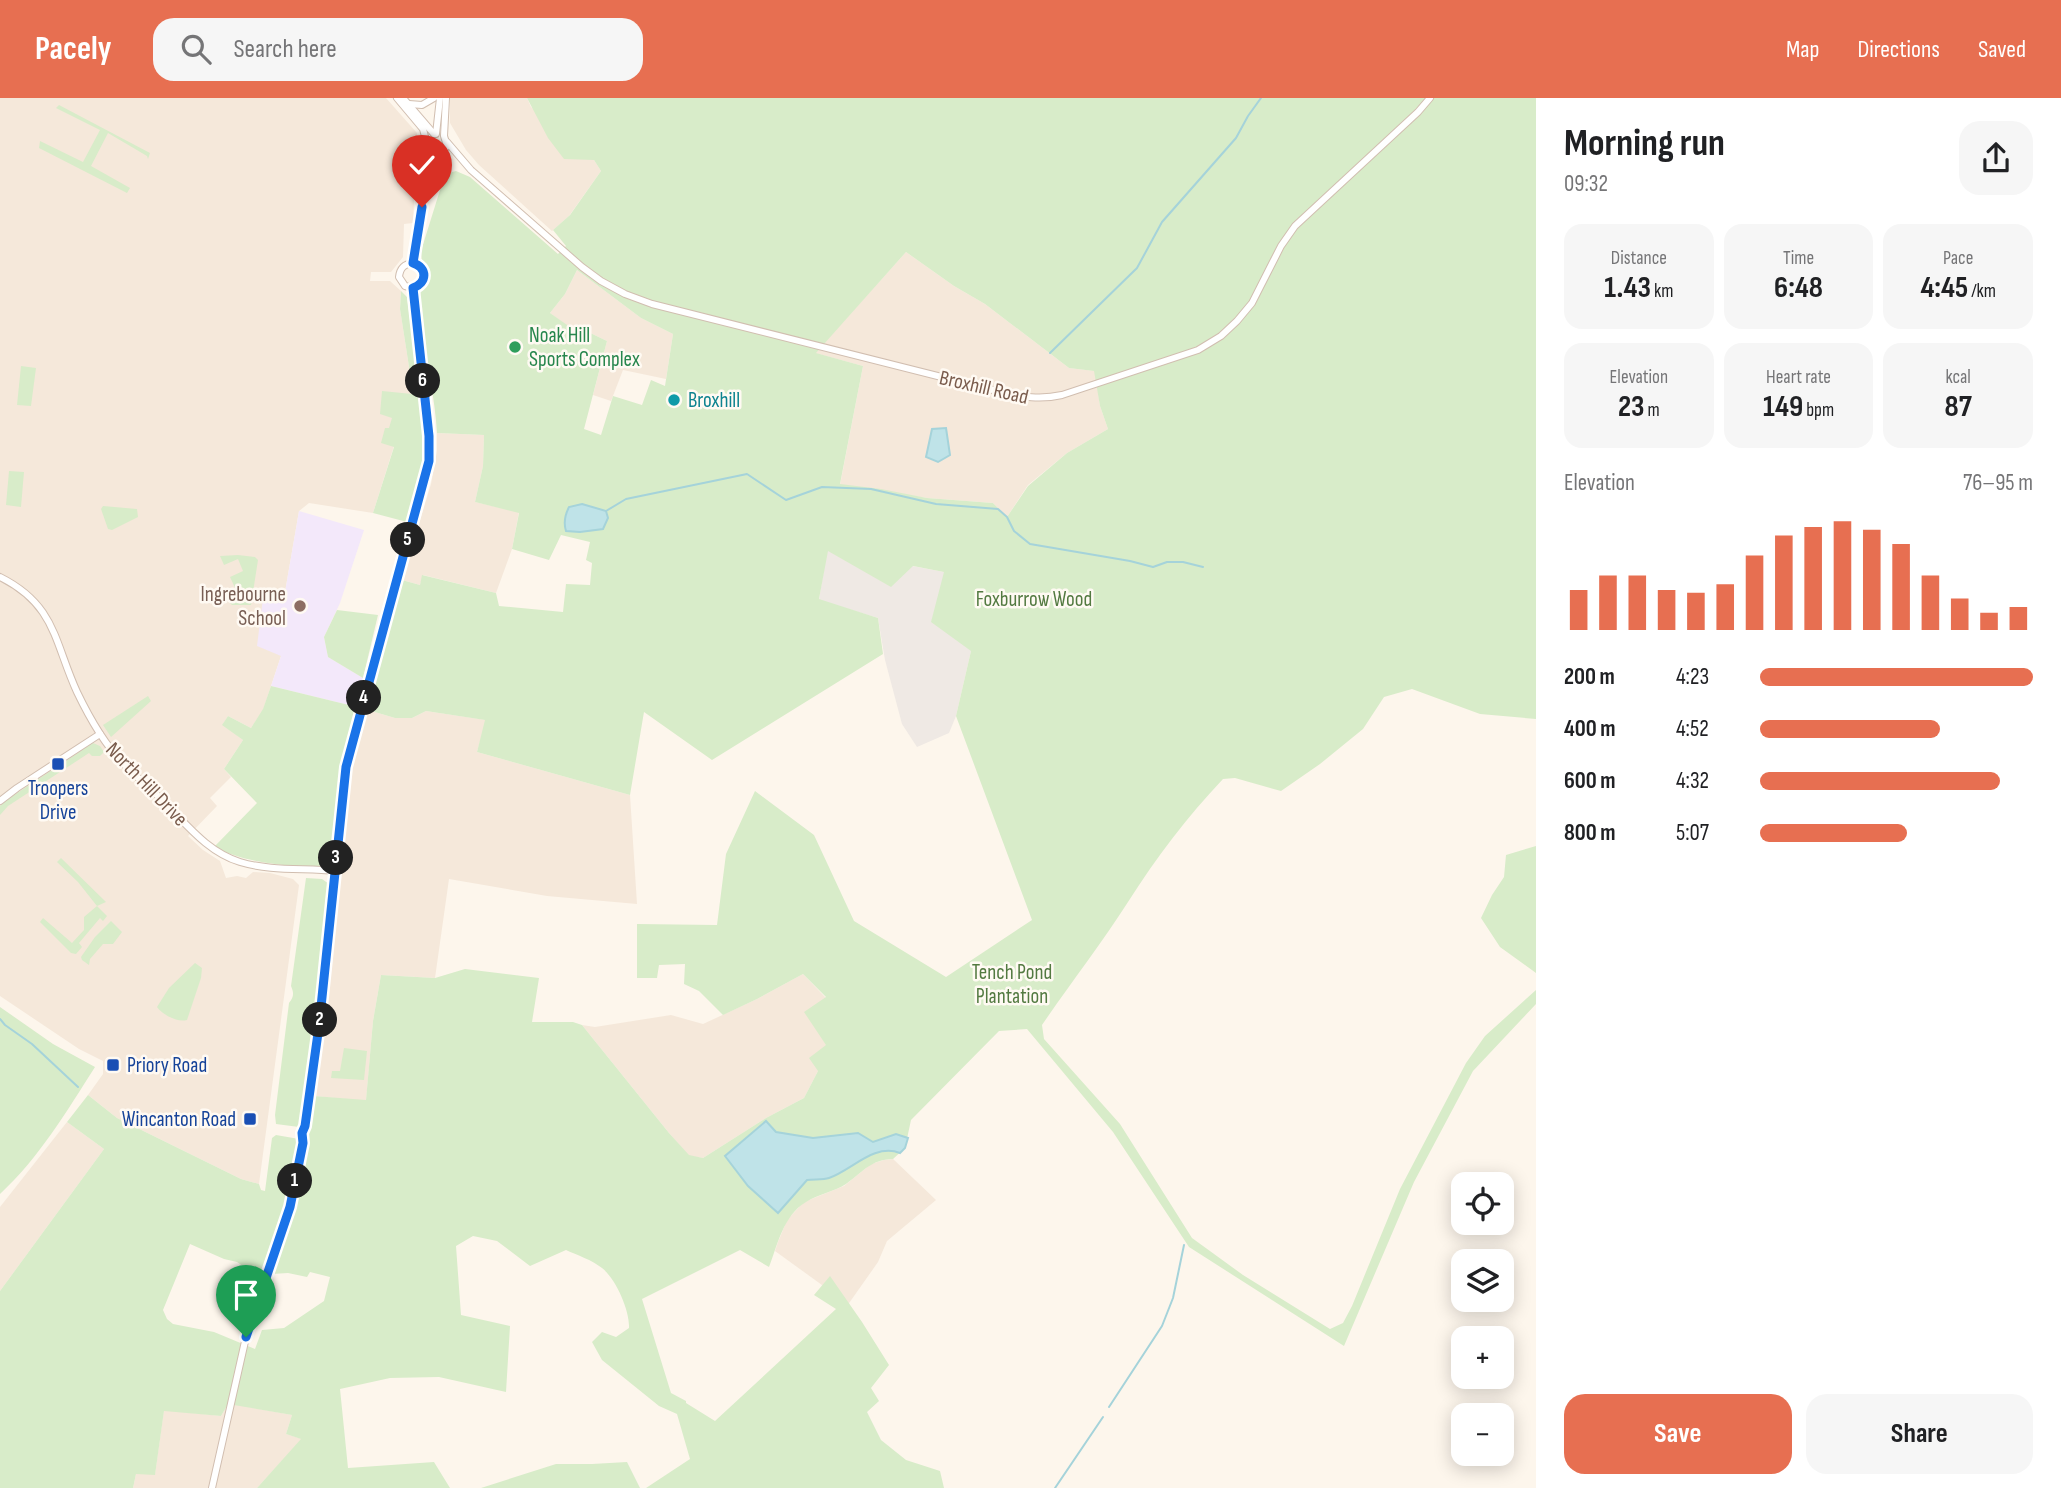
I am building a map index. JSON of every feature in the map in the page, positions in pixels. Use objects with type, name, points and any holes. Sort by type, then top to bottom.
[{"type":"street","points":[[397,98],[423,129],[429,150],[430,162],[413,263]]},
{"type":"street","points":[[403,98],[435,134],[445,139]]},
{"type":"street","points":[[409,104],[422,105],[437,98],[435,134],[427,141]]},
{"type":"street","points":[[422,207],[437,159],[446,149],[446,98]]},
{"type":"street","name":"Broxhill Road","points":[[441,153],[471,170],[564,252],[601,281],[625,294],[652,304],[1001,393],[1045,399],[1198,350],[1221,336],[1252,303],[1281,246],[1295,226],[1430,98]]},
{"type":"street","name":"Broxhill Road","points":[[445,139],[471,170]]},
{"type":"street","points":[[429,150],[434,154],[441,153]]},
{"type":"street","points":[[413,263],[420,266],[424,274],[422,282],[413,288],[405,286],[399,277],[401,268],[413,263]]},
{"type":"street","points":[[212,1488],[246,1337],[290,1207],[303,1143],[302,1133],[319,1026],[346,767],[429,461],[429,436],[413,288]]},
{"type":"street","name":"North Hill Drive","points":[[0,577],[26,593],[47,617],[76,690],[100,734],[123,763],[200,838],[220,853],[238,861],[265,867],[335,872]]},
{"type":"street","points":[[0,801],[100,734]]},
{"type":"shaded area","points":[[0,98],[386,98],[417,133],[413,223],[404,224],[403,257],[391,272],[371,272],[370,281],[390,281],[401,291],[400,309],[412,386],[409,422],[394,446],[373,513],[309,503],[299,511],[285,592],[265,590],[281,656],[263,710],[251,728],[228,716],[223,724],[243,740],[224,769],[231,777],[210,798],[217,806],[188,836],[220,861],[226,878],[246,878],[253,872],[270,873],[293,879],[299,885],[259,1184],[241,1179],[117,1118],[88,1095],[103,1074],[103,1061],[79,1049],[0,996]]},
{"type":"shaded area","points":[[450,98],[527,98],[531,107],[594,160],[601,171],[569,216],[552,231],[466,150],[450,123]]},
{"type":"shaded area","points":[[906,252],[985,304],[1069,368],[1095,371],[1100,406],[1108,429],[1067,453],[1028,485],[1007,517],[993,503],[927,498],[840,485],[863,366],[815,353]]},
{"type":"shaded area","points":[[577,270],[641,318],[673,334],[666,379],[623,370],[611,401],[593,395],[607,341],[584,330],[570,328],[550,313],[565,294]]},
{"type":"shaded area","points":[[437,433],[484,435],[483,466],[475,502],[519,512],[512,549],[496,593],[423,575],[420,585],[402,580],[431,484],[437,451]]},
{"type":"shaded area","name":"Ingrebourne School","points":[[299,511],[364,530],[340,603],[324,637],[328,657],[363,678],[357,707],[271,686],[281,656],[257,646],[264,590],[285,592]]},
{"type":"shaded area","points":[[827,550],[944,572],[971,651],[956,716],[949,733],[917,747],[902,724],[885,660],[878,618],[819,600]]},
{"type":"shaded area","points":[[368,710],[395,718],[412,718],[426,711],[486,720],[477,752],[630,795],[637,904],[547,896],[449,879],[435,978],[381,975],[373,1021],[366,1101],[314,1096],[350,768]]},
{"type":"shaded area","points":[[803,974],[826,998],[827,1045],[804,1098],[766,1118],[703,1158],[689,1156],[582,1025],[595,1027],[671,1015],[703,1024]]},
{"type":"shaded area","points":[[67,1122],[104,1149],[0,1291],[0,1207]]},
{"type":"shaded area","points":[[893,1159],[936,1200],[887,1241],[878,1262],[847,1306],[775,1251],[787,1220],[804,1202],[844,1186],[871,1164]]},
{"type":"shaded area","points":[[228,1403],[292,1415],[286,1434],[302,1439],[257,1488],[133,1488],[136,1474],[155,1474],[164,1410],[221,1416]]},
{"type":"green space","points":[[527,98],[1536,98],[1536,719],[1480,714],[1412,689],[1384,697],[1363,729],[1281,791],[1235,778],[1223,779],[1161,854],[1042,1025],[1044,1039],[1120,1124],[1192,1238],[1243,1275],[1330,1329],[1343,1323],[1352,1306],[1400,1189],[1466,1063],[1485,1036],[1536,990],[1536,1004],[1473,1071],[1414,1182],[1344,1346],[1189,1247],[1113,1132],[1027,1029],[999,1031],[911,1120],[905,1148],[893,1159],[873,1164],[846,1184],[811,1199],[798,1208],[782,1231],[769,1267],[740,1250],[642,1299],[671,1393],[715,1421],[836,1309],[814,1295],[830,1276],[889,1365],[871,1388],[879,1401],[867,1412],[881,1440],[906,1460],[940,1471],[944,1488],[646,1488],[690,1459],[677,1414],[659,1406],[602,1360],[592,1342],[602,1332],[616,1337],[629,1328],[625,1304],[617,1287],[598,1265],[566,1250],[530,1266],[497,1241],[473,1236],[456,1246],[461,1315],[510,1326],[506,1392],[439,1377],[390,1378],[340,1389],[348,1468],[434,1462],[450,1488],[257,1488],[301,1439],[286,1434],[292,1415],[228,1404],[221,1416],[164,1411],[155,1475],[136,1474],[133,1488],[0,1488],[0,1291],[104,1149],[67,1122],[88,1095],[117,1118],[241,1179],[259,1184],[261,1190],[265,1191],[272,1138],[276,1135],[307,1143],[314,1096],[366,1100],[373,1021],[381,975],[435,978],[465,969],[539,978],[532,1022],[573,1022],[582,1025],[689,1155],[703,1158],[766,1118],[804,1098],[818,1071],[809,1058],[826,1045],[804,1012],[826,997],[803,974],[723,1015],[699,991],[684,984],[685,964],[659,965],[657,978],[637,978],[637,924],[717,925],[726,854],[755,791],[814,835],[854,921],[946,977],[1032,920],[956,716],[971,651],[931,622],[944,572],[913,566],[891,587],[828,551],[819,599],[878,618],[883,654],[712,760],[644,712],[630,795],[477,752],[485,720],[426,711],[412,718],[395,718],[368,710],[402,580],[420,585],[422,575],[496,593],[499,606],[563,612],[566,584],[590,585],[592,563],[586,560],[590,542],[561,535],[549,560],[512,549],[519,513],[475,502],[483,466],[484,435],[437,433],[420,314],[422,287],[428,284],[430,273],[422,262],[421,251],[445,174],[456,171],[470,177],[558,254],[566,246],[553,230],[570,215],[601,171],[594,160],[564,159],[548,138]],"holes":[[[906,252],[985,304],[1069,368],[1094,371],[1100,406],[1108,429],[1067,453],[1028,486],[1007,517],[993,503],[927,498],[840,484],[863,366],[816,353]],[[577,270],[641,318],[673,334],[665,386],[651,380],[642,405],[613,396],[601,435],[584,429],[607,341],[584,330],[570,327],[550,313],[565,294]],[[190,1244],[237,1262],[256,1275],[288,1273],[307,1277],[310,1272],[330,1277],[324,1301],[284,1328],[262,1330],[255,1349],[214,1332],[173,1324],[163,1310]]]},
{"type":"green space","points":[[59,105],[150,153],[148,159],[108,133],[91,166],[130,188],[127,193],[39,148],[40,141],[83,162],[100,130],[56,108]]},
{"type":"green space","points":[[401,291],[407,297],[425,433],[423,462],[407,522],[373,513],[394,447],[381,443],[385,428],[389,428],[392,418],[380,414],[382,391],[412,394],[400,309]]},
{"type":"green space","points":[[21,366],[36,368],[31,406],[17,405]]},
{"type":"green space","points":[[9,471],[24,472],[21,507],[6,505]]},
{"type":"green space","points":[[103,506],[137,509],[138,517],[112,530],[108,529],[101,509]]},
{"type":"green space","points":[[220,556],[255,557],[258,560],[251,605],[232,605],[229,602],[232,592],[236,590],[230,577],[243,571],[238,559],[224,565]]},
{"type":"green space","points":[[337,610],[378,615],[363,678],[328,657],[324,637]]},
{"type":"green space","points":[[271,686],[357,707],[343,780],[333,869],[255,861],[215,846],[257,803],[224,769],[243,740],[222,725],[228,716],[251,728],[263,709]]},
{"type":"green space","points":[[148,696],[151,701],[111,737],[103,725]]},
{"type":"green space","points":[[93,743],[100,746],[104,752],[100,756],[92,756],[89,753],[8,806],[0,815],[0,806],[5,801]]},
{"type":"green space","points":[[1536,846],[1536,973],[1500,947],[1481,918],[1504,877],[1506,855]]},
{"type":"green space","points":[[61,858],[106,902],[97,906],[57,862]]},
{"type":"green space","points":[[306,878],[322,879],[329,884],[314,1030],[299,1127],[276,1124],[275,1115],[289,1003],[293,995],[291,986]]},
{"type":"green space","points":[[97,906],[107,916],[103,921],[100,918],[79,943],[82,947],[76,954],[71,953],[40,922],[43,918],[72,943],[84,930],[84,917]]},
{"type":"green space","points":[[111,921],[122,932],[113,944],[103,944],[90,959],[89,965],[81,957]]},
{"type":"green space","points":[[195,963],[202,968],[201,978],[187,1020],[174,1019],[157,1007],[169,988]]},
{"type":"green space","points":[[0,1007],[53,1044],[95,1067],[40,1150],[0,1194]]},
{"type":"green space","points":[[344,1048],[367,1051],[364,1080],[331,1078],[332,1071],[340,1071]]},
{"type":"green space","points":[[627,1462],[640,1488],[481,1488],[556,1464]]},
{"type":"water","points":[[946,428],[950,455],[938,462],[926,457],[932,429]]},
{"type":"water","points":[[582,504],[606,511],[608,518],[603,529],[566,531],[565,519],[569,507]]},
{"type":"water","points":[[766,1121],[776,1132],[813,1138],[858,1133],[873,1142],[896,1134],[908,1138],[900,1153],[890,1151],[872,1154],[829,1178],[807,1180],[778,1213],[748,1186],[725,1156]]},
{"type":"waterway","points":[[1050,353],[1137,268],[1162,222],[1236,138],[1261,98]]},
{"type":"waterway","points":[[606,511],[626,499],[747,474],[786,500],[822,487],[871,489],[936,504],[998,509],[1007,517],[1014,531],[1030,544],[1153,567],[1167,562],[1183,562],[1203,567]]},
{"type":"waterway","points":[[0,1019],[32,1044],[78,1087]]},
{"type":"waterway","points":[[1109,1407],[1162,1326],[1173,1298],[1184,1245]]},
{"type":"waterway","points":[[1055,1488],[1103,1417]]},
{"type":"place","name":"Noak Hill Sports Complex","points":[[515,347]]},
{"type":"place","name":"Broxhill","points":[[674,400]]},
{"type":"place","name":"Ingrebourne School","points":[[300,606]]},
{"type":"place","name":"Troopers Drive","points":[[58,764]]},
{"type":"place","name":"Priory Road","points":[[113,1065]]},
{"type":"place","name":"Wincanton Road","points":[[250,1119]]},
{"type":"route","points":[[246,1337],[290,1207],[303,1143],[302,1133],[319,1026],[346,767],[429,461],[429,436],[413,300],[413,288],[420,285],[424,277],[420,266],[413,263],[422,207]]},
{"type":"park label","name":"Foxburrow Wood","points":[[1034,599]]},
{"type":"park label","name":"Tench Pond Plantation","points":[[1012,984]]}]
